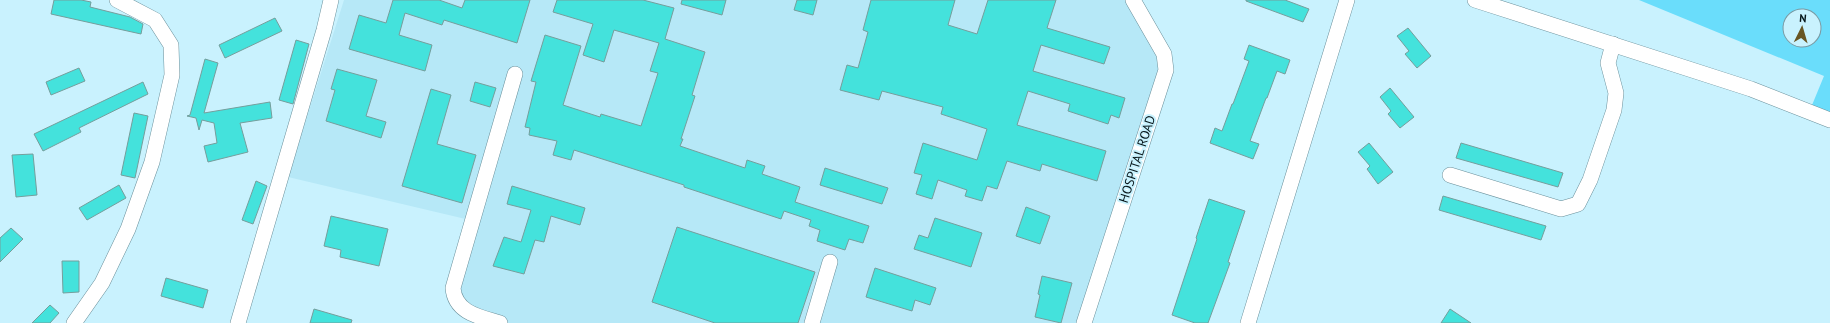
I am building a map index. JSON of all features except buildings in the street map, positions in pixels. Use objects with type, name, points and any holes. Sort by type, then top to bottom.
[{"type":"street","points":[[74,323],[102,283],[128,229],[152,162],[172,74],[171,45],[156,20],[117,0]]},
{"type":"street","points":[[238,323],[324,30],[331,0]]},
{"type":"street","name":"HOSPITAL ROAD","points":[[1084,323],[1166,70],[1164,54],[1133,0]]},
{"type":"street","points":[[1248,323],[1347,0]]},
{"type":"street","points":[[1475,0],[1751,89],[1830,120]]},
{"type":"street","points":[[1450,175],[1561,209],[1578,204],[1590,180],[1614,110],[1616,93],[1608,63],[1613,44]]},
{"type":"street","points":[[500,323],[467,313],[453,295],[453,288],[516,74]]},
{"type":"street","points":[[812,323],[830,262]]},
{"type":"shaded area","points":[[344,0],[1131,0],[1164,55],[1083,323],[507,323],[471,312],[455,290],[474,221],[288,177]]},
{"type":"shaded area","points":[[1639,0],[1830,0],[1830,119],[1810,110],[1824,76]]}]
